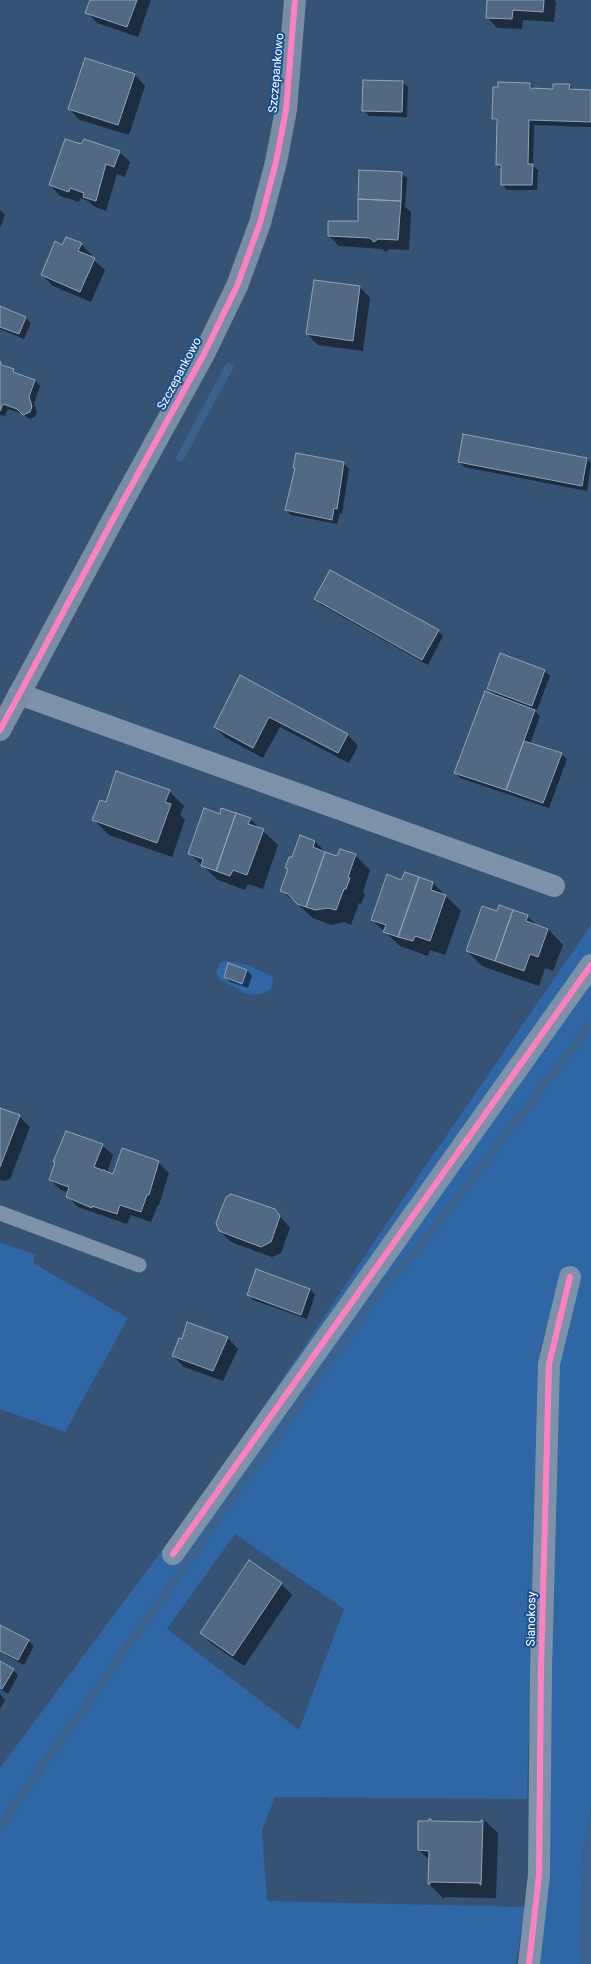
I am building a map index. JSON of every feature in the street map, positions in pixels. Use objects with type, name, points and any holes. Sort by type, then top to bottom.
[{"type":"street","name":"Szczepankowo","points":[[0,730],[113,518],[204,354],[237,286],[260,223],[276,162],[286,110],[295,0]]},
{"type":"street","points":[[19,694],[554,886]]},
{"type":"street","points":[[173,1554],[591,965]]},
{"type":"street","name":"Sianokosy","points":[[529,1964],[539,1875],[541,1670],[549,1364],[570,1277]]},
{"type":"lane","points":[[0,1213],[139,1265]]},
{"type":"shaded area","points":[[591,925],[591,1810],[584,1846],[580,1949],[582,1964],[538,1964],[550,1667],[562,1272],[540,1350],[527,1799],[275,1797],[262,1830],[267,1901],[525,1907],[516,1964],[0,1964],[0,1768],[212,1483],[418,1177]],"holes":[[[235,1534],[344,1609],[299,1730],[167,1629]]]},
{"type":"shaded area","points":[[226,961],[248,965],[272,976],[273,982],[271,989],[264,993],[253,995],[242,992],[221,980],[216,973],[220,963]]},
{"type":"shaded area","points":[[0,1242],[35,1255],[33,1263],[128,1318],[65,1432],[0,1409]]},
{"type":"shaded area","points":[[591,1810],[591,1964],[582,1964],[580,1949],[584,1846]]},
{"type":"building","points":[[90,0],[137,0],[127,27],[85,13]]},
{"type":"building","points":[[487,0],[544,0],[543,12],[513,10],[512,19],[486,18]]},
{"type":"building","points":[[85,58],[135,74],[118,125],[68,109]]},
{"type":"building","points":[[363,80],[403,81],[402,112],[362,111]]},
{"type":"building","points":[[498,82],[530,83],[530,88],[553,89],[553,84],[570,84],[569,89],[591,90],[591,122],[529,120],[528,164],[533,164],[532,185],[501,185],[501,165],[496,165],[497,119],[492,119],[493,87],[498,87]]},
{"type":"building","points":[[65,139],[81,144],[84,139],[120,151],[114,167],[106,164],[96,201],[83,197],[84,193],[70,188],[69,192],[49,185]]},
{"type":"building","points":[[359,170],[402,172],[401,201],[358,199]]},
{"type":"building","points":[[358,199],[401,201],[398,240],[378,239],[374,242],[370,238],[328,236],[328,221],[358,221]]},
{"type":"building","points":[[66,237],[82,243],[78,251],[95,258],[80,292],[41,275],[55,241],[62,245]]},
{"type":"building","points":[[314,280],[360,286],[353,341],[306,334]]},
{"type":"building","points":[[0,306],[26,317],[19,334],[0,327]]},
{"type":"building","points":[[0,361],[2,365],[14,369],[13,372],[35,380],[29,397],[32,406],[30,412],[23,415],[17,409],[3,404],[0,411]]},
{"type":"building","points":[[463,434],[587,458],[582,486],[458,462]]},
{"type":"building","points":[[296,453],[344,462],[337,509],[334,508],[332,520],[285,510],[295,468],[293,468]]},
{"type":"building","points":[[330,570],[439,630],[422,660],[314,599]]},
{"type":"building","points":[[500,653],[545,670],[532,706],[487,689]]},
{"type":"building","points":[[240,675],[348,734],[338,753],[269,717],[253,748],[214,727]]},
{"type":"building","points":[[485,691],[535,710],[506,790],[454,773]]},
{"type":"building","points":[[524,741],[562,753],[543,803],[506,790]]},
{"type":"building","points":[[116,771],[170,790],[165,802],[171,804],[157,843],[92,820],[100,800],[106,802]]},
{"type":"building","points":[[204,808],[220,814],[221,808],[236,813],[216,871],[201,866],[203,859],[188,854]]},
{"type":"building","points":[[236,813],[251,818],[248,824],[264,829],[247,875],[233,870],[230,876],[216,871]]},
{"type":"building","points":[[300,835],[315,841],[313,847],[325,852],[306,907],[297,904],[288,894],[280,891],[288,869],[285,868],[289,857],[292,857]]},
{"type":"building","points":[[340,849],[356,854],[348,877],[350,878],[336,910],[328,908],[315,910],[306,907],[325,852],[337,856]]},
{"type":"building","points":[[405,872],[419,877],[398,937],[383,932],[386,925],[371,920],[387,874],[401,880]]},
{"type":"building","points":[[419,877],[433,882],[431,890],[446,895],[430,941],[415,936],[413,941],[398,937]]},
{"type":"building","points":[[499,905],[513,910],[495,961],[466,951],[482,906],[497,911]]},
{"type":"building","points":[[513,910],[528,915],[526,921],[548,929],[538,957],[530,954],[524,971],[495,961]]},
{"type":"building","points":[[228,963],[247,970],[242,984],[224,977]]},
{"type":"building","points":[[0,1108],[20,1115],[0,1167]]},
{"type":"building","points":[[66,1131],[103,1144],[94,1167],[113,1174],[122,1148],[159,1161],[149,1195],[147,1195],[141,1212],[120,1205],[117,1214],[92,1206],[92,1208],[66,1197],[69,1187],[49,1180],[55,1162],[53,1162]]},
{"type":"building","points":[[231,1194],[275,1209],[280,1216],[271,1242],[261,1247],[219,1231],[216,1223],[226,1197]]},
{"type":"building","points":[[256,1269],[310,1289],[301,1315],[247,1295]]},
{"type":"building","points":[[187,1322],[228,1337],[213,1371],[172,1356],[179,1338],[182,1339]]},
{"type":"building","points":[[249,1560],[282,1583],[233,1656],[200,1633]]},
{"type":"building","points":[[0,1625],[29,1640],[18,1660],[0,1651]]},
{"type":"building","points":[[0,1661],[14,1669],[2,1689],[0,1688]]},
{"type":"building","points":[[429,1819],[431,1819],[431,1821],[481,1822],[481,1820],[483,1820],[481,1885],[480,1883],[430,1882],[430,1884],[428,1884],[429,1851],[418,1850],[418,1821],[429,1821]]},
{"type":"waterway","points":[[180,458],[229,367]]},
{"type":"waterway","points":[[0,1826],[386,1283],[418,1249],[591,1024]]},
{"type":"cycle path","points":[[0,730],[204,354],[237,286],[260,223],[276,162],[286,110],[295,0]]},
{"type":"cycle path","points":[[173,1554],[591,965]]},
{"type":"cycle path","points":[[529,1964],[539,1875],[541,1670],[549,1364],[570,1277]]}]
